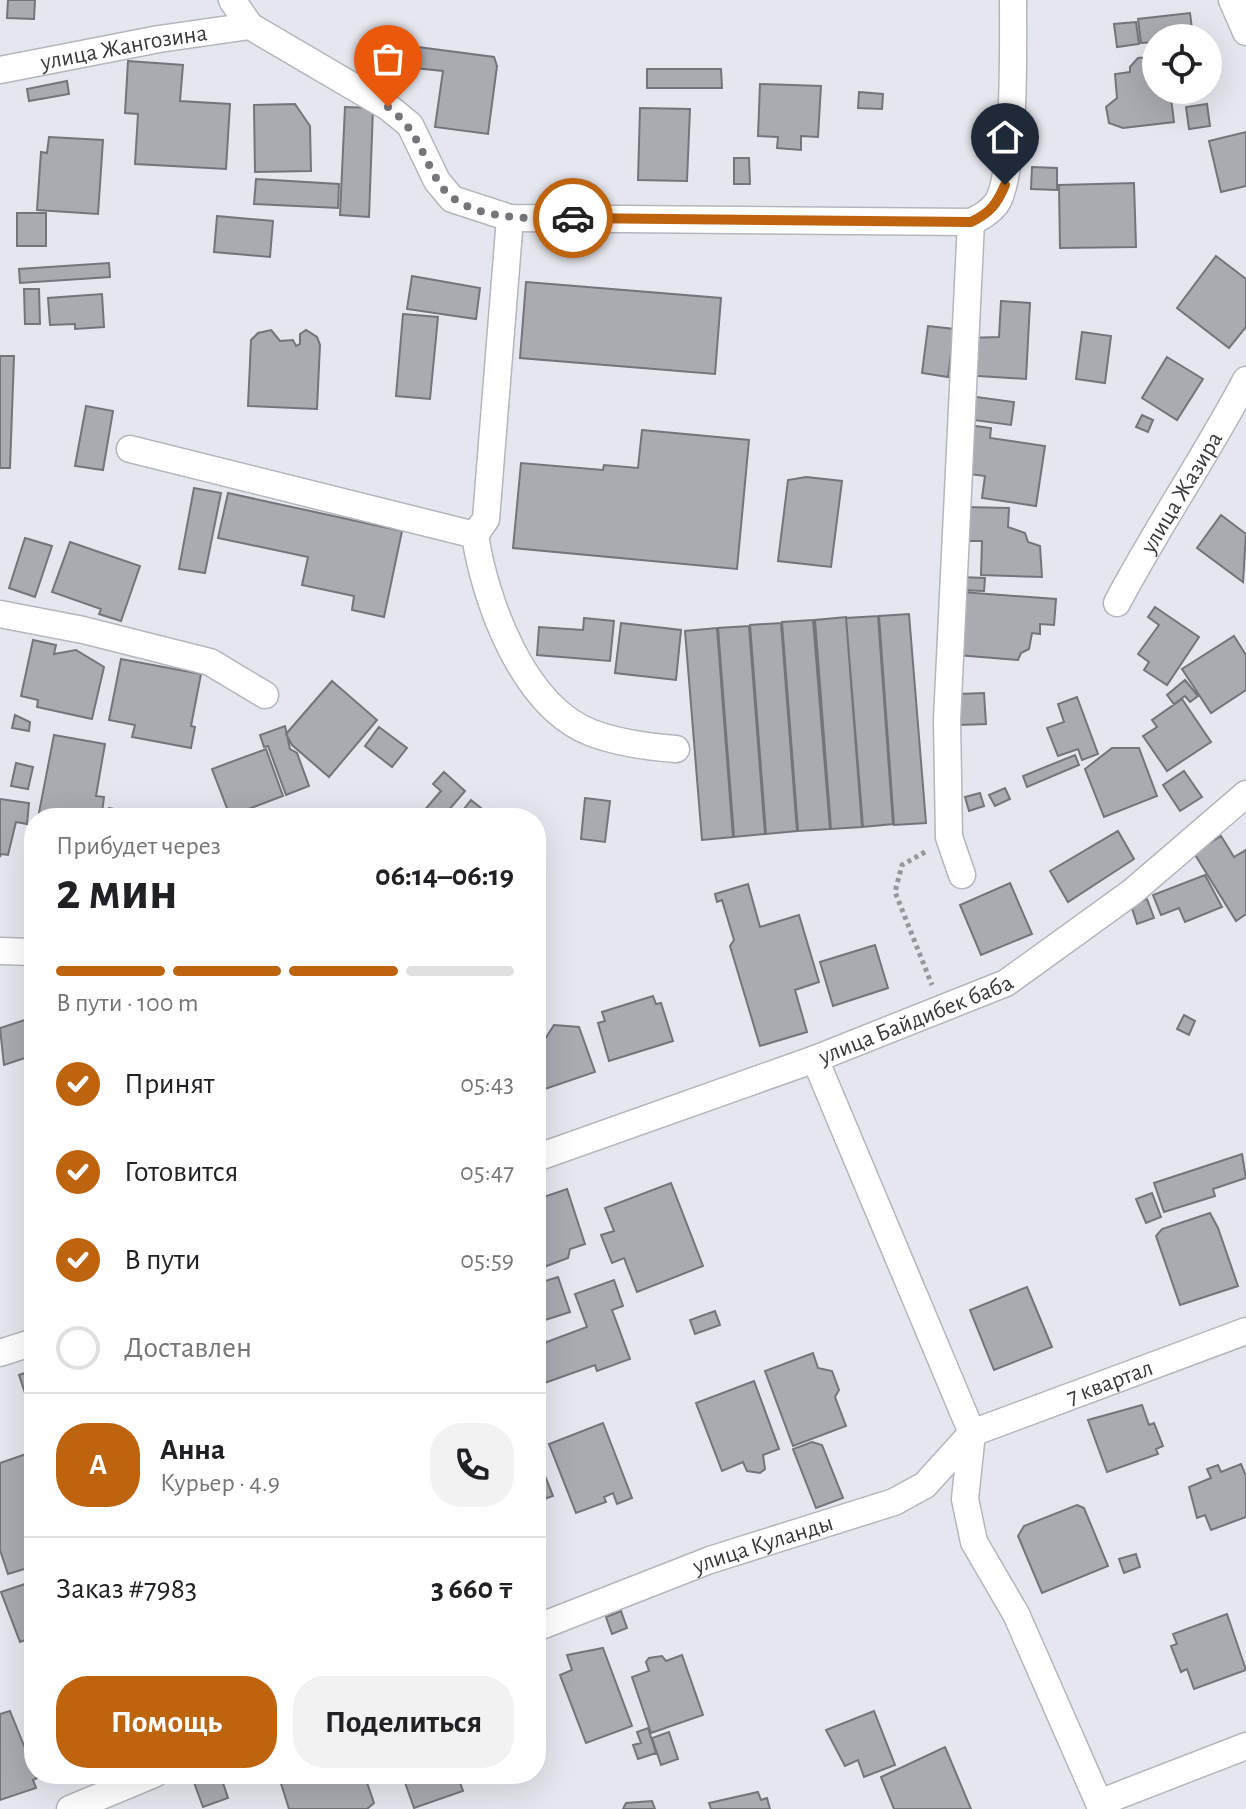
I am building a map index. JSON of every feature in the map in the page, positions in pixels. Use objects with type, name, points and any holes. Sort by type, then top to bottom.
[{"type":"street","points":[[232,0],[250,26],[388,107],[410,125],[437,181],[452,199],[510,218],[971,222],[992,209],[1005,185],[1013,84],[1013,0]]},
{"type":"street","points":[[1232,0],[1246,32]]},
{"type":"street","name":"улица Жангозина","points":[[0,70],[159,39],[250,26]]},
{"type":"street","points":[[510,218],[486,519],[475,535],[493,609],[516,661],[552,705],[589,732],[640,746],[676,749]]},
{"type":"street","points":[[962,875],[949,837],[947,720],[971,222]]},
{"type":"street","name":"улица Жазира","points":[[1117,603],[1246,380]]},
{"type":"street","points":[[130,449],[475,535]]},
{"type":"street","points":[[0,614],[83,630],[210,662],[265,695]]},
{"type":"street","name":"улица Байдибек баба","points":[[546,1154],[815,1059],[1006,983],[1132,892],[1246,794]]},
{"type":"street","points":[[0,951],[24,952]]},
{"type":"street","points":[[815,1059],[972,1433],[965,1499],[974,1542],[1016,1614],[1101,1806],[1246,1746]]},
{"type":"street","name":"7 квартал","points":[[972,1433],[1246,1331]]},
{"type":"street","points":[[0,1353],[24,1345]]},
{"type":"street","name":"улица Куланды","points":[[546,1624],[710,1560],[894,1502],[925,1485],[972,1433]]},
{"type":"street","points":[[70,1809],[130,1784]]},
{"type":"path","points":[[942,1008],[895,892],[902,865],[949,837]]},
{"type":"building","points":[[8,0],[35,0],[34,19],[7,18]]},
{"type":"building","points":[[1190,13],[1191,24],[1142,24],[1141,43],[1138,19]]},
{"type":"building","points":[[1136,22],[1139,44],[1117,47],[1114,24]]},
{"type":"building","points":[[418,47],[494,57],[497,66],[488,134],[435,127],[443,71],[415,68]]},
{"type":"building","points":[[1142,58],[1142,104],[1172,104],[1174,122],[1123,128],[1109,123],[1106,107],[1117,98],[1115,74],[1130,72],[1130,67]]},
{"type":"building","points":[[128,61],[183,65],[180,101],[230,104],[226,169],[135,164],[138,114],[125,113]]},
{"type":"building","points":[[365,64],[379,71],[372,87],[358,80]]},
{"type":"building","points":[[647,69],[721,69],[722,88],[647,88]]},
{"type":"building","points":[[67,81],[69,94],[29,101],[27,89]]},
{"type":"building","points":[[760,84],[821,86],[818,137],[801,136],[801,150],[777,148],[778,137],[758,136]]},
{"type":"building","points":[[859,92],[883,94],[882,109],[858,108]]},
{"type":"building","points":[[295,104],[310,126],[311,171],[255,172],[254,105]]},
{"type":"building","points":[[1207,104],[1210,126],[1189,129],[1186,107]]},
{"type":"building","points":[[345,107],[373,108],[369,217],[340,215]]},
{"type":"building","points":[[640,108],[690,109],[687,181],[638,180]]},
{"type":"building","points":[[1246,132],[1246,186],[1221,192],[1209,141]]},
{"type":"building","points":[[49,137],[103,140],[98,214],[37,210],[41,152],[47,153]]},
{"type":"building","points":[[734,158],[749,158],[750,184],[734,184]]},
{"type":"building","points":[[1032,167],[1057,168],[1057,190],[1031,189]]},
{"type":"building","points":[[256,179],[339,184],[338,208],[254,204]]},
{"type":"building","points":[[1134,183],[1136,247],[1060,248],[1059,185]]},
{"type":"building","points":[[17,213],[46,213],[46,246],[17,246]]},
{"type":"building","points":[[217,216],[273,221],[270,257],[214,252]]},
{"type":"building","points":[[1216,256],[1246,279],[1246,327],[1229,348],[1177,308]]},
{"type":"building","points":[[109,263],[110,277],[20,283],[19,269]]},
{"type":"building","points":[[412,276],[480,288],[476,319],[407,309]]},
{"type":"building","points":[[526,282],[721,298],[715,374],[520,358]]},
{"type":"building","points":[[24,289],[39,289],[40,324],[25,324]]},
{"type":"building","points":[[102,294],[104,327],[75,329],[75,324],[50,325],[48,298]]},
{"type":"building","points":[[1001,301],[1030,303],[1026,379],[963,375],[965,338],[999,337]]},
{"type":"building","points":[[403,314],[438,317],[430,399],[396,396]]},
{"type":"building","points":[[928,326],[954,329],[948,377],[922,373]]},
{"type":"building","points":[[271,330],[280,341],[293,340],[296,346],[300,344],[300,334],[306,330],[317,337],[320,345],[317,409],[248,406],[251,340],[258,333]]},
{"type":"building","points":[[1082,332],[1111,336],[1105,383],[1076,379]]},
{"type":"building","points":[[0,356],[14,356],[10,468],[0,468]]},
{"type":"building","points":[[1167,357],[1203,379],[1177,420],[1142,398]]},
{"type":"building","points":[[969,396],[1014,402],[1011,425],[966,419]]},
{"type":"building","points":[[86,406],[113,411],[103,470],[75,466]]},
{"type":"building","points":[[1142,415],[1153,420],[1148,432],[1136,427]]},
{"type":"building","points":[[968,425],[991,428],[990,438],[1045,446],[1036,506],[982,498],[985,476],[961,473]]},
{"type":"building","points":[[642,430],[749,440],[737,569],[513,548],[521,463],[603,470],[604,465],[638,468]]},
{"type":"building","points":[[806,477],[842,481],[831,567],[778,561],[788,480]]},
{"type":"building","points":[[194,488],[221,493],[205,573],[179,569]]},
{"type":"building","points":[[228,493],[402,531],[384,617],[352,610],[354,596],[302,585],[308,557],[218,538]]},
{"type":"building","points":[[964,507],[1009,508],[1008,527],[1025,533],[1028,542],[1040,546],[1042,577],[981,575],[982,541],[963,541]]},
{"type":"building","points":[[1221,515],[1246,534],[1243,582],[1197,548]]},
{"type":"building","points":[[25,538],[52,546],[35,597],[9,588]]},
{"type":"building","points":[[70,542],[140,566],[121,621],[99,614],[101,609],[52,592]]},
{"type":"building","points":[[960,577],[985,578],[984,591],[959,590]]},
{"type":"building","points":[[961,592],[1056,599],[1054,625],[1040,624],[1040,634],[1032,633],[1029,649],[1021,653],[1018,660],[957,655]]},
{"type":"building","points":[[1155,607],[1199,637],[1167,685],[1144,670],[1149,662],[1138,654],[1159,625],[1148,617]]},
{"type":"building","points":[[909,614],[926,823],[894,825],[879,616]]},
{"type":"building","points":[[878,616],[893,824],[863,827],[846,618]]},
{"type":"building","points":[[846,617],[862,827],[831,829],[815,620]]},
{"type":"building","points":[[584,618],[614,621],[610,661],[537,655],[539,627],[583,630]]},
{"type":"building","points":[[813,620],[830,829],[798,831],[782,622]]},
{"type":"building","points":[[621,623],[681,630],[676,680],[615,673]]},
{"type":"building","points":[[781,623],[797,831],[766,834],[750,625]]},
{"type":"building","points":[[749,626],[765,834],[734,837],[718,628]]},
{"type":"building","points":[[717,628],[733,837],[702,840],[685,631]]},
{"type":"building","points":[[1234,636],[1246,655],[1246,690],[1211,713],[1182,669]]},
{"type":"building","points":[[33,640],[56,645],[54,654],[76,650],[104,667],[92,719],[37,707],[38,700],[21,696]]},
{"type":"building","points":[[121,659],[201,674],[191,726],[195,727],[191,748],[132,737],[135,725],[109,720]]},
{"type":"building","points":[[1185,680],[1198,696],[1190,702],[1185,696],[1174,704],[1167,695]]},
{"type":"building","points":[[332,681],[377,720],[329,777],[292,745],[286,734]]},
{"type":"building","points":[[984,693],[986,724],[959,725],[958,694]]},
{"type":"building","points":[[1077,697],[1098,754],[1082,760],[1078,749],[1058,756],[1047,728],[1064,722],[1058,704]]},
{"type":"building","points":[[1182,699],[1211,742],[1167,771],[1143,736],[1157,727],[1152,720]]},
{"type":"building","points":[[15,715],[30,722],[29,731],[12,728]]},
{"type":"building","points":[[285,726],[290,749],[297,753],[309,786],[286,795],[268,746],[264,747],[260,735]]},
{"type":"building","points":[[379,727],[407,748],[392,767],[365,746]]},
{"type":"building","points":[[54,735],[105,744],[96,796],[104,797],[103,808],[40,808]]},
{"type":"building","points":[[1112,748],[1139,748],[1157,796],[1104,817],[1085,769]]},
{"type":"building","points":[[266,749],[283,796],[251,808],[227,808],[212,769]]},
{"type":"building","points":[[1075,755],[1079,765],[1027,787],[1023,776]]},
{"type":"building","points":[[16,763],[33,767],[28,789],[11,786]]},
{"type":"building","points":[[1184,771],[1202,797],[1180,811],[1163,785]]},
{"type":"building","points":[[444,772],[465,791],[451,808],[426,808],[441,791],[433,784]]},
{"type":"building","points":[[1005,788],[1010,799],[995,806],[989,795]]},
{"type":"building","points":[[980,793],[984,806],[969,811],[965,797]]},
{"type":"building","points":[[585,798],[610,801],[605,842],[581,839]]},
{"type":"building","points":[[0,799],[29,803],[29,808],[24,808],[24,823],[16,822],[8,855],[1,854],[0,857]]},
{"type":"building","points":[[471,800],[481,808],[465,808]]},
{"type":"building","points":[[1118,831],[1134,859],[1068,902],[1050,871]]},
{"type":"building","points":[[1221,836],[1234,857],[1246,850],[1246,914],[1236,921],[1194,853]]},
{"type":"building","points":[[1205,875],[1222,907],[1185,922],[1179,908],[1161,915],[1153,895]]},
{"type":"building","points":[[1010,883],[1032,934],[981,955],[960,905]]},
{"type":"building","points":[[748,884],[760,927],[799,915],[819,982],[795,990],[807,1032],[760,1046],[730,946],[734,940],[722,900],[717,902],[715,894]]},
{"type":"building","points":[[1147,899],[1154,918],[1137,924],[1131,905]]},
{"type":"building","points":[[875,945],[888,988],[833,1006],[820,962]]},
{"type":"building","points":[[653,996],[656,1004],[661,1003],[673,1041],[609,1061],[598,1023],[605,1021],[602,1012]]},
{"type":"building","points":[[1184,1015],[1195,1021],[1189,1035],[1177,1029]]},
{"type":"building","points":[[24,1020],[24,1058],[4,1065],[0,1028]]},
{"type":"building","points":[[554,1025],[579,1027],[595,1072],[546,1089],[546,1037]]},
{"type":"building","points":[[1242,1154],[1246,1178],[1213,1189],[1215,1196],[1164,1212],[1154,1183]]},
{"type":"building","points":[[671,1183],[703,1266],[637,1292],[624,1258],[612,1263],[601,1235],[614,1231],[605,1208]]},
{"type":"building","points":[[567,1189],[585,1244],[570,1249],[568,1258],[546,1266],[546,1196]]},
{"type":"building","points":[[1152,1193],[1161,1217],[1146,1223],[1136,1199]]},
{"type":"building","points":[[1210,1213],[1238,1286],[1180,1305],[1156,1236],[1162,1229]]},
{"type":"building","points":[[558,1277],[570,1312],[546,1320],[546,1281]]},
{"type":"building","points":[[614,1280],[623,1306],[612,1310],[630,1359],[597,1371],[595,1365],[546,1382],[546,1342],[587,1327],[575,1294]]},
{"type":"building","points":[[1027,1287],[1052,1347],[994,1370],[970,1310]]},
{"type":"building","points":[[715,1311],[720,1325],[695,1334],[690,1320]]},
{"type":"building","points":[[813,1353],[818,1368],[832,1371],[839,1390],[835,1397],[846,1426],[793,1446],[765,1371]]},
{"type":"building","points":[[24,1373],[24,1390],[19,1375]]},
{"type":"building","points":[[754,1381],[779,1449],[763,1455],[765,1469],[760,1473],[747,1471],[743,1462],[722,1471],[696,1403]]},
{"type":"building","points":[[1142,1405],[1149,1425],[1154,1423],[1163,1446],[1156,1449],[1158,1454],[1107,1472],[1088,1420]]},
{"type":"building","points":[[603,1423],[632,1498],[617,1504],[613,1493],[604,1497],[606,1502],[576,1513],[549,1444]]},
{"type":"building","points":[[812,1442],[822,1445],[843,1498],[816,1508],[793,1449]]},
{"type":"building","points":[[24,1455],[24,1569],[8,1574],[0,1550],[0,1463]]},
{"type":"building","points":[[1241,1464],[1246,1476],[1246,1517],[1211,1530],[1205,1515],[1197,1518],[1189,1487],[1211,1478],[1207,1469],[1218,1465],[1221,1472]]},
{"type":"building","points":[[546,1478],[553,1496],[546,1498]]},
{"type":"building","points":[[1077,1505],[1084,1508],[1108,1566],[1042,1593],[1018,1536],[1024,1526]]},
{"type":"building","points":[[1136,1554],[1140,1567],[1124,1573],[1119,1559]]},
{"type":"building","points":[[24,1584],[24,1641],[20,1642],[1,1592]]},
{"type":"building","points":[[621,1611],[627,1628],[612,1634],[606,1617]]},
{"type":"building","points":[[1227,1614],[1246,1670],[1194,1689],[1187,1669],[1181,1672],[1171,1646],[1177,1644],[1173,1634]]},
{"type":"building","points":[[603,1648],[632,1726],[586,1743],[560,1675],[572,1670],[567,1655]]},
{"type":"building","points":[[682,1655],[703,1715],[651,1733],[632,1677],[649,1671],[646,1662],[649,1658],[662,1656],[666,1661]]},
{"type":"building","points":[[10,1711],[24,1746],[24,1784],[34,1784],[36,1788],[0,1800],[0,1714]]},
{"type":"building","points":[[874,1711],[895,1765],[864,1777],[858,1760],[845,1766],[826,1730]]},
{"type":"building","points":[[648,1728],[656,1753],[638,1759],[633,1745],[641,1743],[637,1732]]},
{"type":"building","points":[[669,1732],[678,1759],[661,1765],[652,1738]]},
{"type":"building","points":[[945,1747],[971,1809],[894,1809],[881,1777]]},
{"type":"building","points":[[195,1784],[223,1784],[228,1798],[203,1807]]},
{"type":"building","points":[[281,1784],[367,1784],[374,1803],[367,1809],[289,1809]]},
{"type":"building","points":[[406,1784],[461,1784],[463,1791],[414,1808]]},
{"type":"building","points":[[758,1792],[761,1800],[767,1798],[770,1809],[711,1809],[709,1803]]},
{"type":"building","points":[[652,1801],[655,1809],[623,1809],[626,1803]]},
{"type":"way so far","points":[[388,107],[410,125],[437,181],[452,199],[510,218],[573,218]]},
{"type":"route","points":[[573,218],[971,222],[986,215],[997,203],[1005,185]]}]
